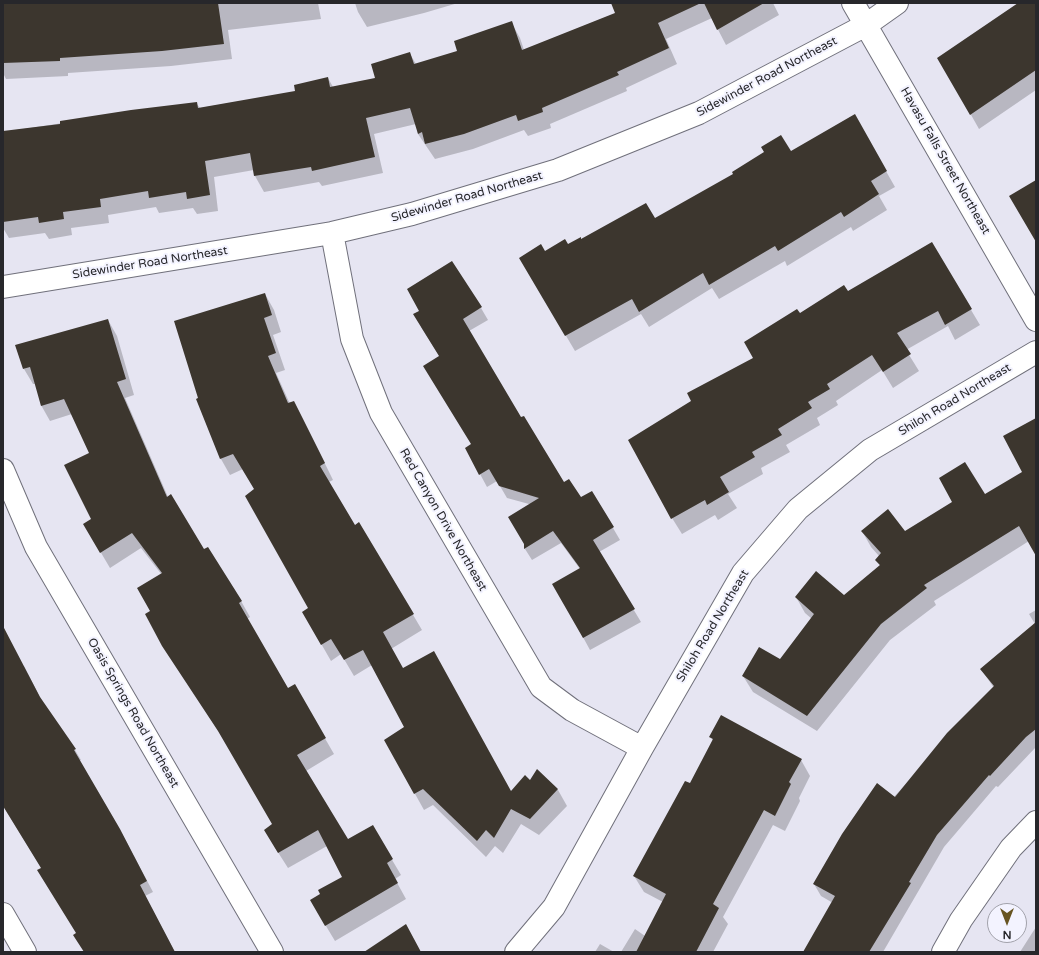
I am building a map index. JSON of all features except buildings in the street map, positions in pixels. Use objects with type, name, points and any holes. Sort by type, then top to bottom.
[{"type":"street","name":"Havasu Falls Street Northeast","points":[[853,3],[1036,320]]},
{"type":"street","name":"Sidewinder Road Northeast","points":[[3,287],[332,233],[412,214],[558,170],[699,113],[866,25],[897,3]]},
{"type":"street","name":"Red Canyon Drive Northeast","points":[[332,233],[352,339],[381,413],[542,687],[572,710],[642,748]]},
{"type":"street","name":"Shiloh Road Northeast","points":[[516,952],[554,907],[642,748],[743,573],[798,510],[870,450],[1036,352]]},
{"type":"street","name":"Oasis Springs Road Northeast","points":[[3,470],[36,547],[272,952]]},
{"type":"street","points":[[943,952],[961,920],[1011,848],[1036,822]]},
{"type":"street","points":[[3,914],[25,952]]}]
